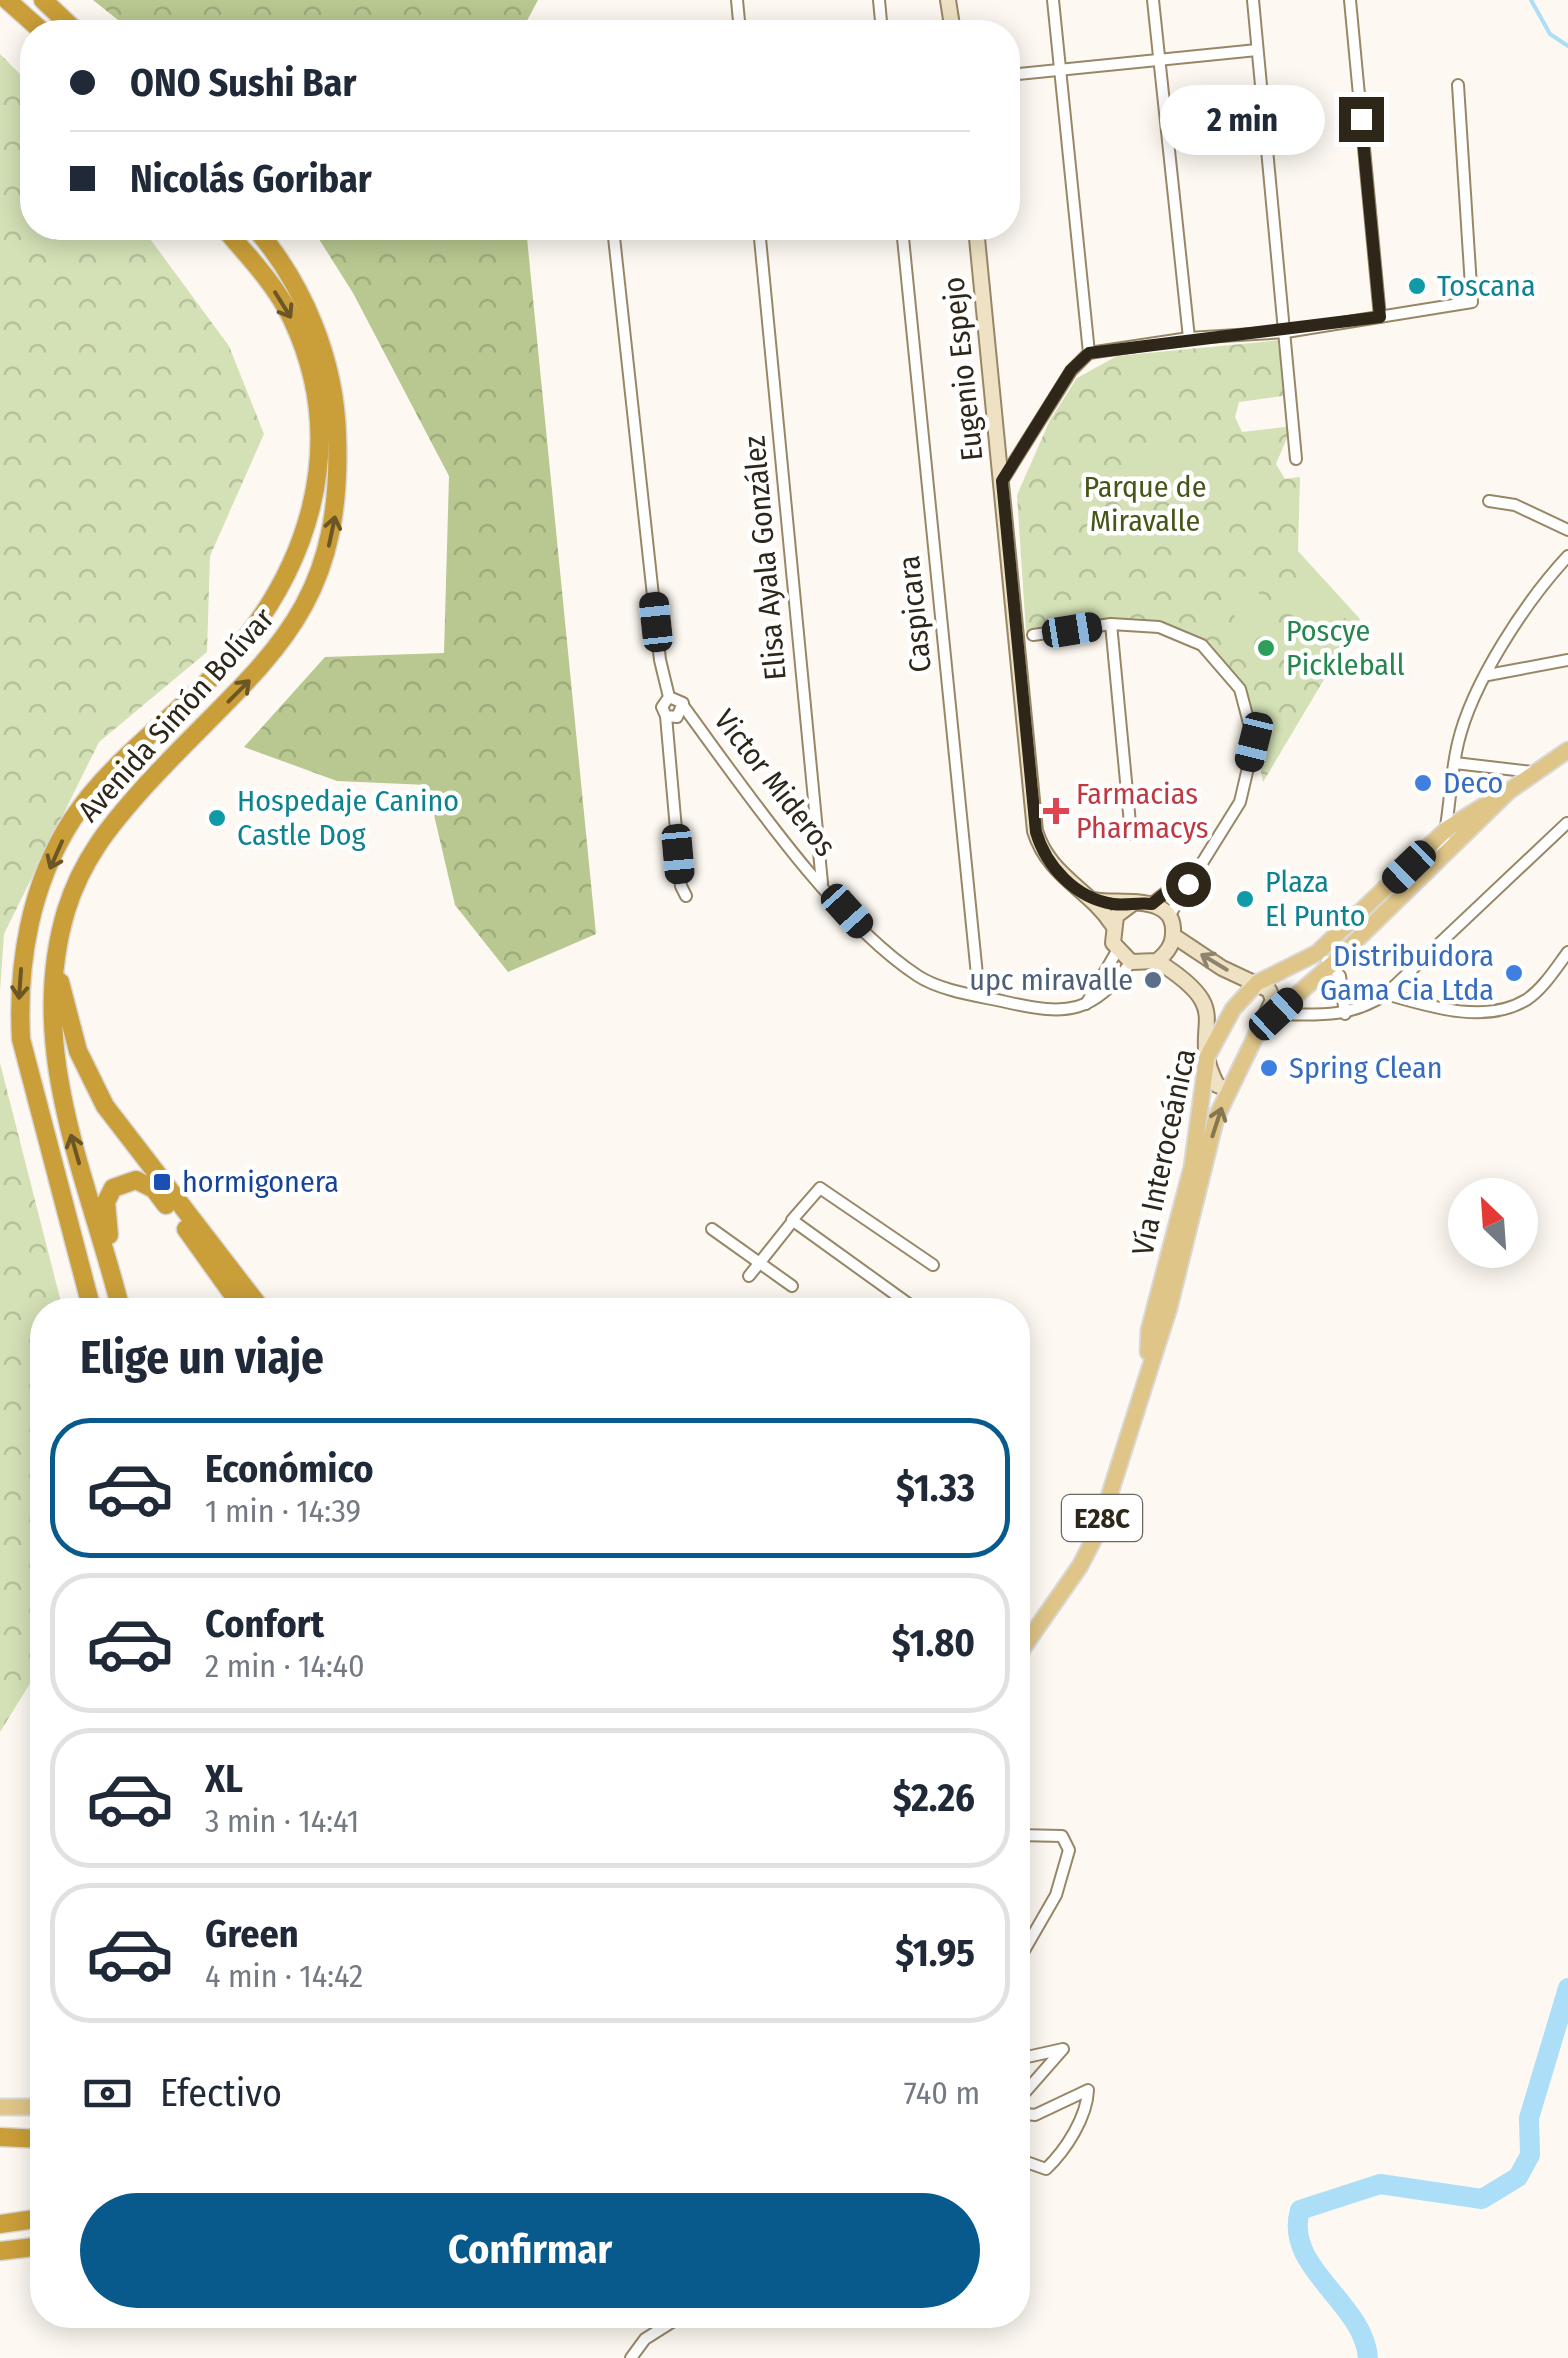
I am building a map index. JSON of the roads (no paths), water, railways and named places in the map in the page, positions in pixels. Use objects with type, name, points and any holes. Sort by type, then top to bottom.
[{"type":"highway","points":[[7,0],[30,20]]},
{"type":"highway","points":[[43,0],[64,20]]},
{"type":"highway","name":"Avenida Simón Bolívar","points":[[89,1298],[21,1039],[18,994],[23,944],[40,889],[71,821],[107,778],[216,673],[270,610],[306,529],[315,485],[320,434],[306,356],[291,316],[234,240]]},
{"type":"highway","name":"Avenida Simón Bolívar","points":[[118,1298],[62,1102],[50,1028],[54,957],[79,874],[99,837],[298,622],[327,558],[339,501],[332,387],[307,309],[264,240]]},
{"type":"highway","points":[[54,957],[78,1051],[105,1106],[253,1298]]},
{"type":"highway","points":[[115,1285],[106,1202],[113,1188],[136,1180],[154,1190],[235,1298]]},
{"type":"highway","points":[[0,2137],[30,2138]]},
{"type":"highway","points":[[0,2224],[30,2220]]},
{"type":"highway","points":[[0,2251],[30,2247]]},
{"type":"main road","name":"Vía Interoceánica","points":[[1030,1638],[1080,1566],[1098,1530],[1169,1308],[1216,1118],[1260,1027],[1331,965],[1509,791],[1568,750]]},
{"type":"main road","name":"Vía Interoceánica","points":[[1148,1364],[1149,1330],[1192,1167],[1207,1058],[1233,1009],[1257,983],[1318,952],[1448,828],[1509,791]]},
{"type":"main road","points":[[0,2107],[30,2107]]},
{"type":"street","points":[[1054,0],[1089,353]]},
{"type":"street","points":[[1154,0],[1189,338]]},
{"type":"street","points":[[1253,0],[1296,459]]},
{"type":"street","points":[[1350,0],[1380,317]]},
{"type":"street","points":[[1020,74],[1256,50]]},
{"type":"street","points":[[1002,481],[1071,370],[1089,353],[1189,338],[1286,332],[1472,302],[1458,86]]},
{"type":"street","name":"Victor Mideros","points":[[614,240],[660,660],[669,697]]},
{"type":"street","name":"Elisa Ayala González","points":[[760,240],[822,883]]},
{"type":"street","name":"Caspicara","points":[[903,240],[979,996]]},
{"type":"street","name":"Eugenio Espejo","points":[[977,240],[1036,832],[1054,869],[1094,900],[1112,924]]},
{"type":"street","points":[[1488,501],[1515,505],[1568,530]]},
{"type":"street","points":[[1440,859],[1464,722],[1530,604],[1568,556]]},
{"type":"street","points":[[1111,624],[1132,834]]},
{"type":"street","points":[[1034,636],[1111,624],[1159,628],[1202,645],[1240,689],[1254,742],[1240,802],[1192,871],[1168,916]]},
{"type":"street","points":[[1488,675],[1568,660]]},
{"type":"street","name":"Victor Mideros","points":[[684,706],[678,716],[666,716],[663,703],[669,697],[678,697],[822,883],[873,940],[921,979],[1036,1009],[1086,1004]]},
{"type":"street","points":[[666,716],[681,886],[686,896]]},
{"type":"street","points":[[1455,763],[1532,772]]},
{"type":"street","points":[[1276,1014],[1345,1014],[1386,994],[1566,823]]},
{"type":"street","points":[[792,848],[806,848],[815,834]]},
{"type":"street","points":[[1152,904],[1192,871]]},
{"type":"street","points":[[1094,900],[1152,904],[1168,916],[1174,936],[1222,968],[1269,990],[1273,1000],[1260,1027]]},
{"type":"street","points":[[1086,1004],[1116,951],[1112,924],[1132,904]]},
{"type":"street","points":[[1157,961],[1174,936]]},
{"type":"street","points":[[1116,951],[1131,962],[1157,961],[1199,990],[1208,1012],[1207,1058],[1217,1085],[1229,1090]]},
{"type":"street","points":[[1318,952],[1340,976],[1345,1014]]},
{"type":"street","points":[[1386,994],[1437,1009],[1501,1008],[1524,1001],[1568,952]]},
{"type":"street","points":[[1086,1004],[1102,998],[1131,962]]},
{"type":"street","points":[[749,1276],[820,1188],[933,1265]]},
{"type":"street","points":[[792,1222],[899,1298]]},
{"type":"street","points":[[712,1229],[792,1286]]},
{"type":"street","points":[[1030,1836],[1062,1836],[1069,1850],[1056,1895],[1030,1940]]},
{"type":"street","points":[[1030,2056],[1063,2049],[1030,2087]]},
{"type":"street","points":[[1030,2114],[1036,2115],[1088,2090],[1072,2136],[1057,2158],[1046,2169],[1030,2163]]},
{"type":"street","points":[[631,2358],[646,2339],[663,2328]]},
{"type":"waterway","points":[[1531,0],[1550,34],[1568,46]]},
{"type":"waterway","points":[[1368,2358],[1353,2319],[1303,2250],[1298,2231],[1300,2210],[1380,2184],[1482,2199],[1518,2177],[1530,2155],[1529,2118],[1568,1988]]},
{"type":"place","name":"Toscana","points":[[1417,286]]},
{"type":"place","name":"Poscye Pickleball","points":[[1266,648]]},
{"type":"place","name":"Deco","points":[[1423,783]]},
{"type":"place","name":"Farmacias Pharmacys","points":[[1056,811]]},
{"type":"place","name":"Hospedaje Canino Castle Dog","points":[[217,818]]},
{"type":"place","name":"Plaza El Punto","points":[[1245,899]]},
{"type":"place","name":"Distribuidora Gama Cia Ltda","points":[[1514,973]]},
{"type":"place","name":"upc miravalle","points":[[1153,980]]},
{"type":"place","name":"Spring Clean","points":[[1269,1068]]},
{"type":"place","name":"hormigonera","points":[[162,1182]]},
{"type":"park label","name":"Parque de Miravalle","points":[[1145,504]]}]
